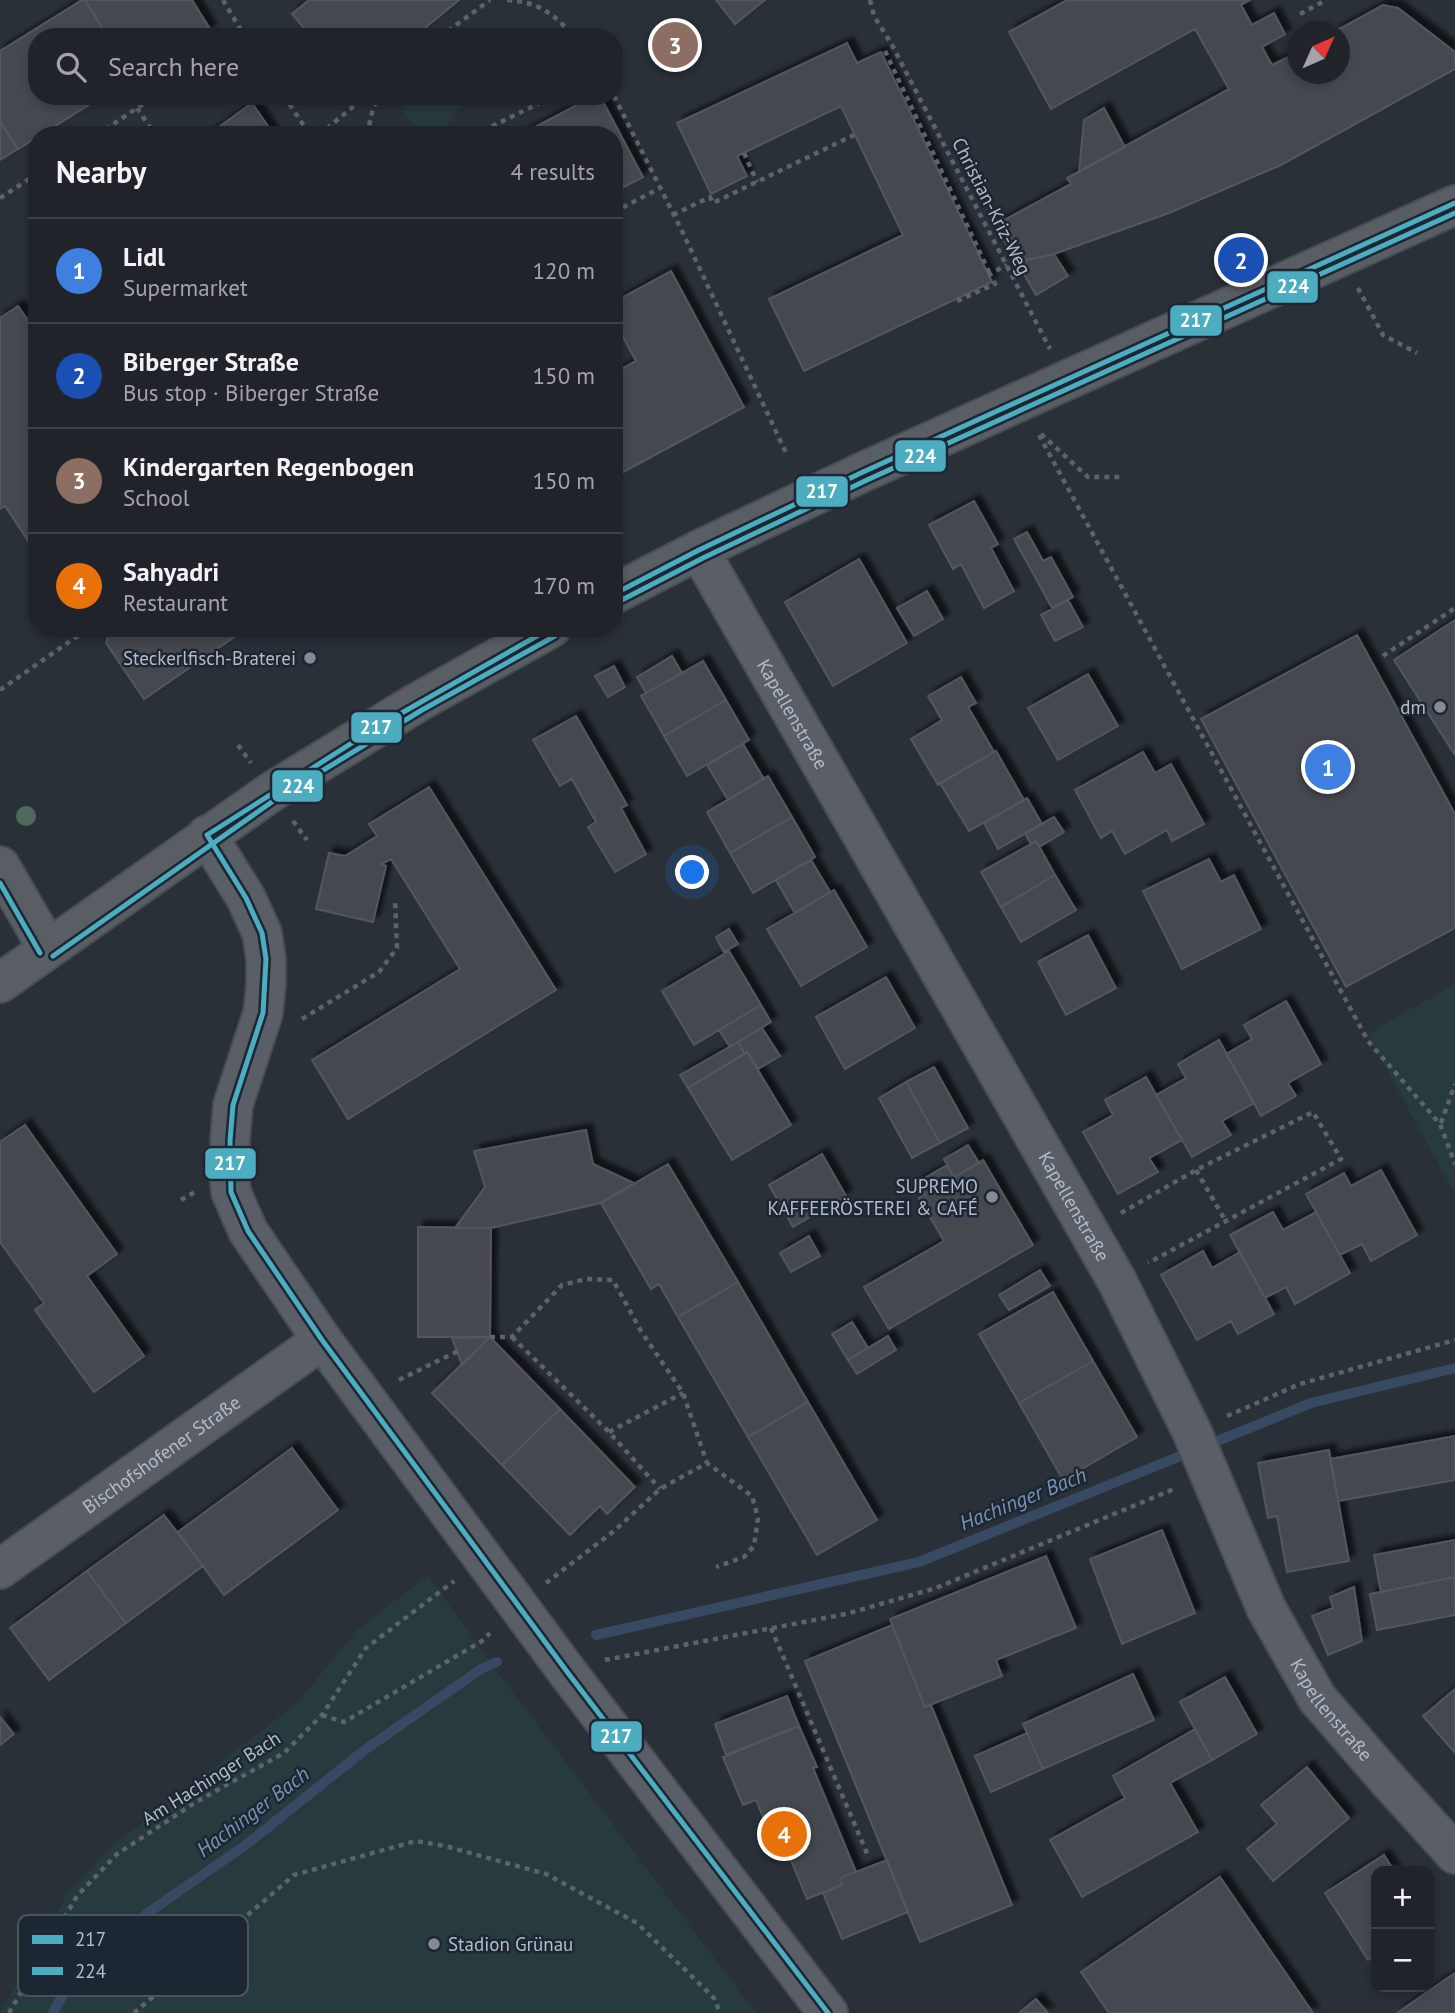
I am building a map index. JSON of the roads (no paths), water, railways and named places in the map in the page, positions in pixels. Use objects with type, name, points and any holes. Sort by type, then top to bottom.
[{"type":"main road","points":[[623,589],[699,550],[1453,205]]},
{"type":"main road","points":[[0,983],[291,778],[394,716],[535,637]]},
{"type":"main road","points":[[0,866],[48,949]]},
{"type":"street","name":"Kapellenstraße","points":[[699,550],[1117,1281],[1200,1452],[1266,1608],[1317,1698],[1455,1854]]},
{"type":"street","points":[[207,835],[247,898],[262,933],[266,959],[263,1013],[233,1105],[229,1172],[231,1192],[248,1231],[322,1340],[484,1560],[828,2013]]},
{"type":"street","name":"Bischofshofener Straße","points":[[0,1569],[322,1340]]},
{"type":"waterway","name":"Hachinger Bach","points":[[596,1635],[919,1562],[1311,1403],[1455,1368]]},
{"type":"waterway","name":"Hachinger Bach","points":[[145,1915],[247,1844],[366,1749],[481,1669],[497,1662]]},
{"type":"waterway","name":"Hachinger Bach","points":[[53,2013],[62,1996]]},
{"type":"place","name":"Kindergarten Regenbogen","points":[[675,45]]},
{"type":"place","name":"Biberger Straße","points":[[1241,260]]},
{"type":"place","name":"Steckerlfisch-Braterei","points":[[310,658]]},
{"type":"place","name":"dm","points":[[1440,707]]},
{"type":"place","name":"Lidl","points":[[1328,767]]},
{"type":"place","name":"SUPREMO KAFFEERÖSTEREI & CAFÉ","points":[[992,1197]]},
{"type":"place","name":"Sahyadri","points":[[784,1834]]},
{"type":"place","name":"Stadion Grünau","points":[[434,1944]]}]
